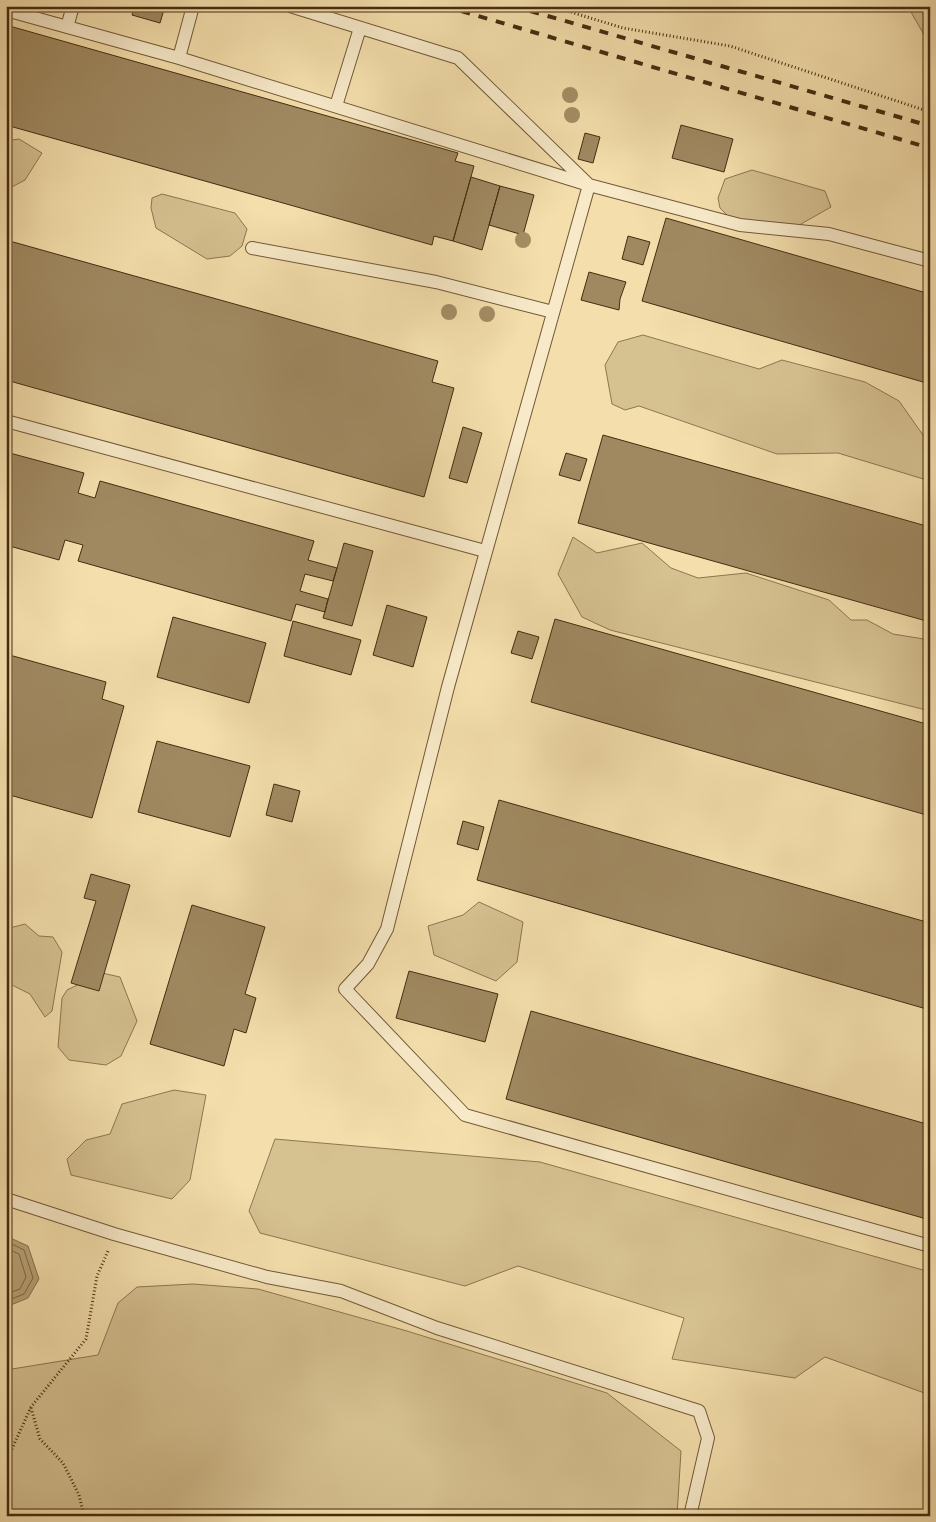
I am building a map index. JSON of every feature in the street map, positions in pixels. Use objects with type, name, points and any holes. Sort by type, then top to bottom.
[{"type":"lane","points":[[67,27],[73,6]]},
{"type":"lane","points":[[178,58],[192,6]]},
{"type":"lane","points":[[290,6],[458,58],[589,185]]},
{"type":"lane","points":[[6,10],[178,58],[589,185],[740,225],[829,234],[930,261]]},
{"type":"lane","points":[[336,106],[360,28]]},
{"type":"lane","points":[[589,185],[448,687],[387,928],[368,964],[345,989],[465,1115],[930,1246]]},
{"type":"lane","points":[[252,248],[436,282],[553,312]]},
{"type":"lane","points":[[6,421],[485,551]]},
{"type":"lane","points":[[6,1199],[114,1234],[267,1277],[341,1291],[437,1328],[699,1411],[708,1438],[690,1516]]},
{"type":"path","points":[[551,6],[623,28],[730,46],[930,112]]},
{"type":"path","points":[[6,1462],[31,1407],[86,1339],[97,1276],[114,1234]]},
{"type":"path","points":[[31,1407],[40,1439],[63,1462],[79,1495],[84,1516]]},
{"type":"shaded area","points":[[930,6],[930,45],[908,7]]},
{"type":"shaded area","points":[[19,139],[42,153],[25,180],[6,190],[6,141]]},
{"type":"shaded area","points":[[752,170],[825,191],[831,207],[787,232],[728,216],[720,208],[718,198],[725,179]]},
{"type":"shaded area","points":[[162,194],[235,213],[247,229],[242,246],[230,256],[207,259],[156,228],[151,208],[152,198]]},
{"type":"shaded area","points":[[643,335],[759,369],[782,360],[865,382],[899,401],[923,435],[930,435],[930,481],[838,453],[777,454],[639,406],[625,410],[612,404],[605,365],[618,342]]},
{"type":"shaded area","points":[[573,537],[597,553],[642,543],[671,568],[698,578],[746,573],[829,600],[851,620],[867,620],[893,634],[930,640],[930,711],[610,630],[582,617],[558,574]]},
{"type":"shaded area","points":[[479,902],[523,922],[517,962],[496,981],[434,955],[428,926],[463,915]]},
{"type":"shaded area","points":[[25,924],[39,936],[53,937],[62,952],[52,1011],[45,1017],[30,994],[6,982],[6,929]]},
{"type":"shaded area","points":[[102,973],[120,977],[137,1021],[121,1056],[106,1065],[69,1060],[58,1047],[62,998],[67,990]]},
{"type":"shaded area","points":[[174,1090],[206,1095],[190,1180],[172,1199],[71,1175],[67,1159],[86,1140],[110,1134],[122,1104]]},
{"type":"shaded area","points":[[275,1139],[540,1162],[930,1272],[930,1395],[825,1357],[795,1378],[672,1359],[684,1318],[518,1266],[465,1286],[260,1233],[249,1211]]},
{"type":"shaded area","points":[[193,1284],[258,1289],[407,1331],[607,1393],[681,1451],[677,1516],[6,1516],[6,1370],[98,1355],[118,1303],[137,1287]]},
{"type":"water","points":[[6,1236],[28,1246],[39,1279],[28,1298],[6,1307]]},
{"type":"building","points":[[134,6],[165,6],[160,23],[132,15]]},
{"type":"building","points":[[6,25],[458,153],[455,161],[474,166],[453,241],[434,236],[432,245],[6,125]]},
{"type":"building","points":[[681,125],[733,139],[724,172],[672,158]]},
{"type":"building","points":[[585,133],[600,137],[593,163],[578,159]]},
{"type":"building","points":[[471,177],[500,186],[482,250],[453,241]]},
{"type":"building","points":[[500,186],[534,195],[523,235],[489,225]]},
{"type":"building","points":[[666,218],[930,294],[930,384],[642,301]]},
{"type":"building","points":[[628,236],[650,242],[643,265],[622,259]]},
{"type":"building","points":[[6,240],[438,361],[432,382],[454,388],[424,497],[6,380]]},
{"type":"building","points":[[589,272],[626,282],[620,299],[619,310],[581,300]]},
{"type":"building","points":[[463,427],[482,433],[467,483],[449,478]]},
{"type":"building","points":[[603,435],[930,527],[930,622],[578,523]]},
{"type":"building","points":[[6,452],[84,473],[78,493],[95,498],[100,481],[314,541],[308,560],[337,568],[333,581],[305,574],[300,591],[328,599],[325,612],[296,604],[291,621],[78,561],[83,545],[65,540],[59,560],[6,545]]},
{"type":"building","points":[[566,453],[587,459],[580,481],[559,475]]},
{"type":"building","points":[[344,543],[373,551],[352,626],[323,618]]},
{"type":"building","points":[[387,605],[427,617],[413,667],[373,655]]},
{"type":"building","points":[[173,617],[266,643],[249,703],[157,677]]},
{"type":"building","points":[[555,619],[930,725],[930,816],[531,702]]},
{"type":"building","points":[[293,621],[361,640],[351,675],[284,656]]},
{"type":"building","points":[[518,631],[539,637],[532,659],[511,653]]},
{"type":"building","points":[[6,654],[106,682],[102,699],[124,706],[92,818],[6,794]]},
{"type":"building","points":[[157,741],[250,766],[230,837],[138,812]]},
{"type":"building","points":[[274,784],[300,791],[292,822],[266,815]]},
{"type":"building","points":[[499,800],[930,923],[930,1010],[477,880]]},
{"type":"building","points":[[463,821],[484,827],[478,850],[457,844]]},
{"type":"building","points":[[91,874],[130,885],[99,991],[71,983],[96,901],[84,898]]},
{"type":"building","points":[[192,905],[265,927],[245,994],[256,998],[246,1033],[234,1029],[224,1066],[150,1044]]},
{"type":"building","points":[[409,971],[498,994],[485,1042],[396,1018]]},
{"type":"building","points":[[531,1011],[930,1125],[930,1220],[506,1099]]},
{"type":"railway","points":[[444,6],[930,148]]},
{"type":"railway","points":[[513,6],[930,126]]}]
